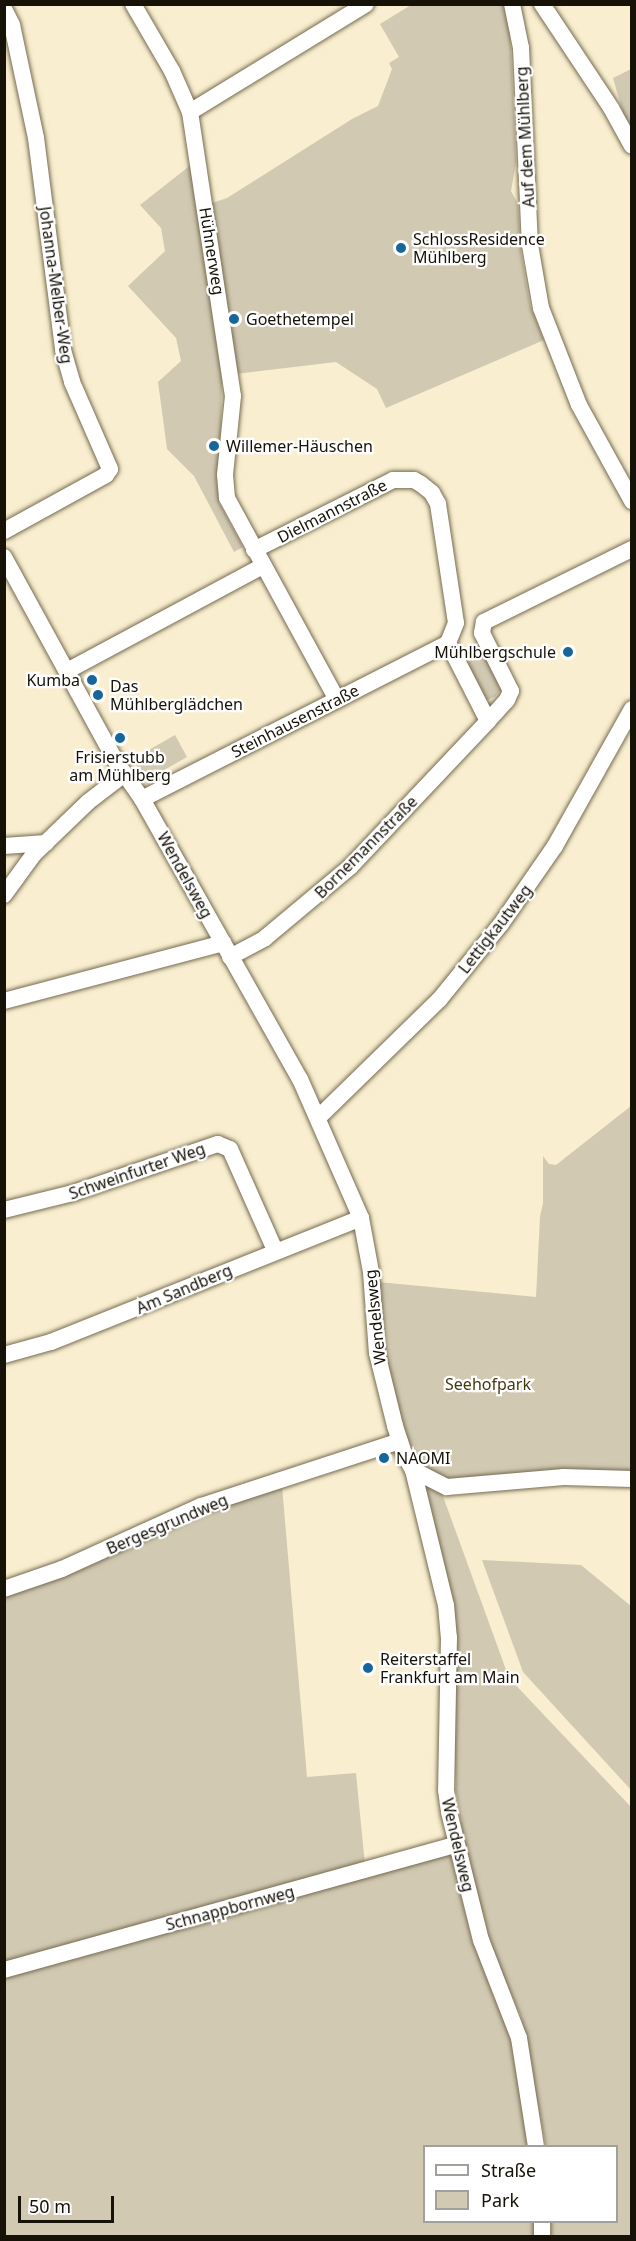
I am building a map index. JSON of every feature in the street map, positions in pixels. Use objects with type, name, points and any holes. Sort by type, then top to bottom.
[{"type":"street","name":"Hühnerweg","points":[[133,4],[172,71],[190,112],[233,396],[225,490],[254,550],[337,700]]},
{"type":"street","points":[[190,112],[366,4]]},
{"type":"street","name":"Auf dem Mühlberg","points":[[512,4],[521,48],[530,245],[541,308],[579,405],[632,501]]},
{"type":"street","points":[[542,4],[611,108],[632,146]]},
{"type":"street","name":"Johanna-Melber-Weg","points":[[4,9],[12,25],[36,138],[63,350],[72,382],[110,469],[106,476],[4,531]]},
{"type":"street","name":"Dielmannstraße","points":[[254,550],[393,480],[414,480],[422,484],[435,498],[440,516],[456,623],[448,644]]},
{"type":"street","name":"Bornemannstraße","points":[[4,1001],[227,950],[265,938],[350,867],[507,700],[511,692],[482,633],[482,625],[486,620],[632,549]]},
{"type":"street","name":"Wendelsweg","points":[[4,557],[123,775],[142,799],[319,1117],[361,1218],[371,1272],[377,1353],[400,1441],[413,1470],[446,1605],[449,1637],[446,1790],[456,1845],[481,1940],[519,2038],[536,2145]]},
{"type":"street","points":[[67,671],[263,566]]},
{"type":"street","points":[[448,644],[488,721]]},
{"type":"street","name":"Steinhausenstraße","points":[[142,799],[448,644]]},
{"type":"street","name":"Lettigkautweg","points":[[319,1117],[439,1000],[501,924],[555,846],[632,709]]},
{"type":"street","points":[[4,895],[22,868],[46,843],[88,802],[123,775]]},
{"type":"street","points":[[4,846],[46,843]]},
{"type":"street","name":"Schweinfurter Weg","points":[[4,1210],[73,1193],[218,1144],[230,1149],[275,1250]]},
{"type":"street","name":"Am Sandberg","points":[[4,1355],[51,1342],[275,1250],[361,1218]]},
{"type":"street","name":"Bergesgrundweg","points":[[4,1589],[62,1569],[201,1506],[400,1441]]},
{"type":"street","points":[[413,1470],[447,1487],[564,1477],[632,1479]]},
{"type":"street","name":"Schnappbornweg","points":[[4,1970],[456,1845]]},
{"type":"green space","points":[[411,5],[504,5],[510,30],[516,162],[511,191],[518,204],[521,253],[530,305],[544,340],[386,408],[377,389],[336,362],[236,374],[212,203],[227,198],[352,119],[378,106],[392,69],[389,63],[399,57],[380,24]]},
{"type":"green space","points":[[631,69],[631,140],[613,78]]},
{"type":"green space","points":[[192,164],[222,381],[219,503],[243,547],[234,552],[194,476],[167,449],[158,382],[181,361],[176,338],[128,286],[165,251],[161,228],[140,205]]},
{"type":"green space","points":[[480,644],[503,686],[495,697],[484,701],[466,662],[472,660],[468,650]]},
{"type":"green space","points":[[175,735],[187,757],[145,781],[133,759]]},
{"type":"green space","name":"Seehofpark","points":[[631,1106],[631,1473],[450,1480],[421,1465],[405,1434],[383,1348],[378,1282],[536,1297],[540,1217],[543,1203],[543,1156],[549,1164],[556,1165]]},
{"type":"green space","points":[[424,1485],[440,1488],[509,1678],[631,1807],[631,2236],[551,2236],[551,2223],[618,2223],[618,2145],[546,2145],[521,2016],[494,1955],[465,1848],[456,1791],[454,1724]]},
{"type":"green space","points":[[282,1486],[307,1777],[356,1773],[366,1875],[451,1852],[472,1941],[507,2016],[529,2145],[423,2145],[423,2223],[535,2223],[536,2236],[5,2236],[5,1595],[231,1502]]},
{"type":"green space","points":[[482,1560],[581,1565],[631,1606],[631,1790],[523,1672]]},
{"type":"place","name":"SchlossResidence Mühlberg","points":[[401,248]]},
{"type":"place","name":"Goethetempel","points":[[234,319]]},
{"type":"place","name":"Willemer-Häuschen","points":[[214,446]]},
{"type":"place","name":"Mühlbergschule","points":[[568,652]]},
{"type":"place","name":"Kumba","points":[[92,680]]},
{"type":"place","name":"Das Mühlberglädchen","points":[[98,695]]},
{"type":"place","name":"Frisierstubb am Mühlberg","points":[[120,738]]},
{"type":"place","name":"NAOMI","points":[[384,1458]]},
{"type":"place","name":"Reiterstaffel Frankfurt am Main","points":[[368,1668]]}]
